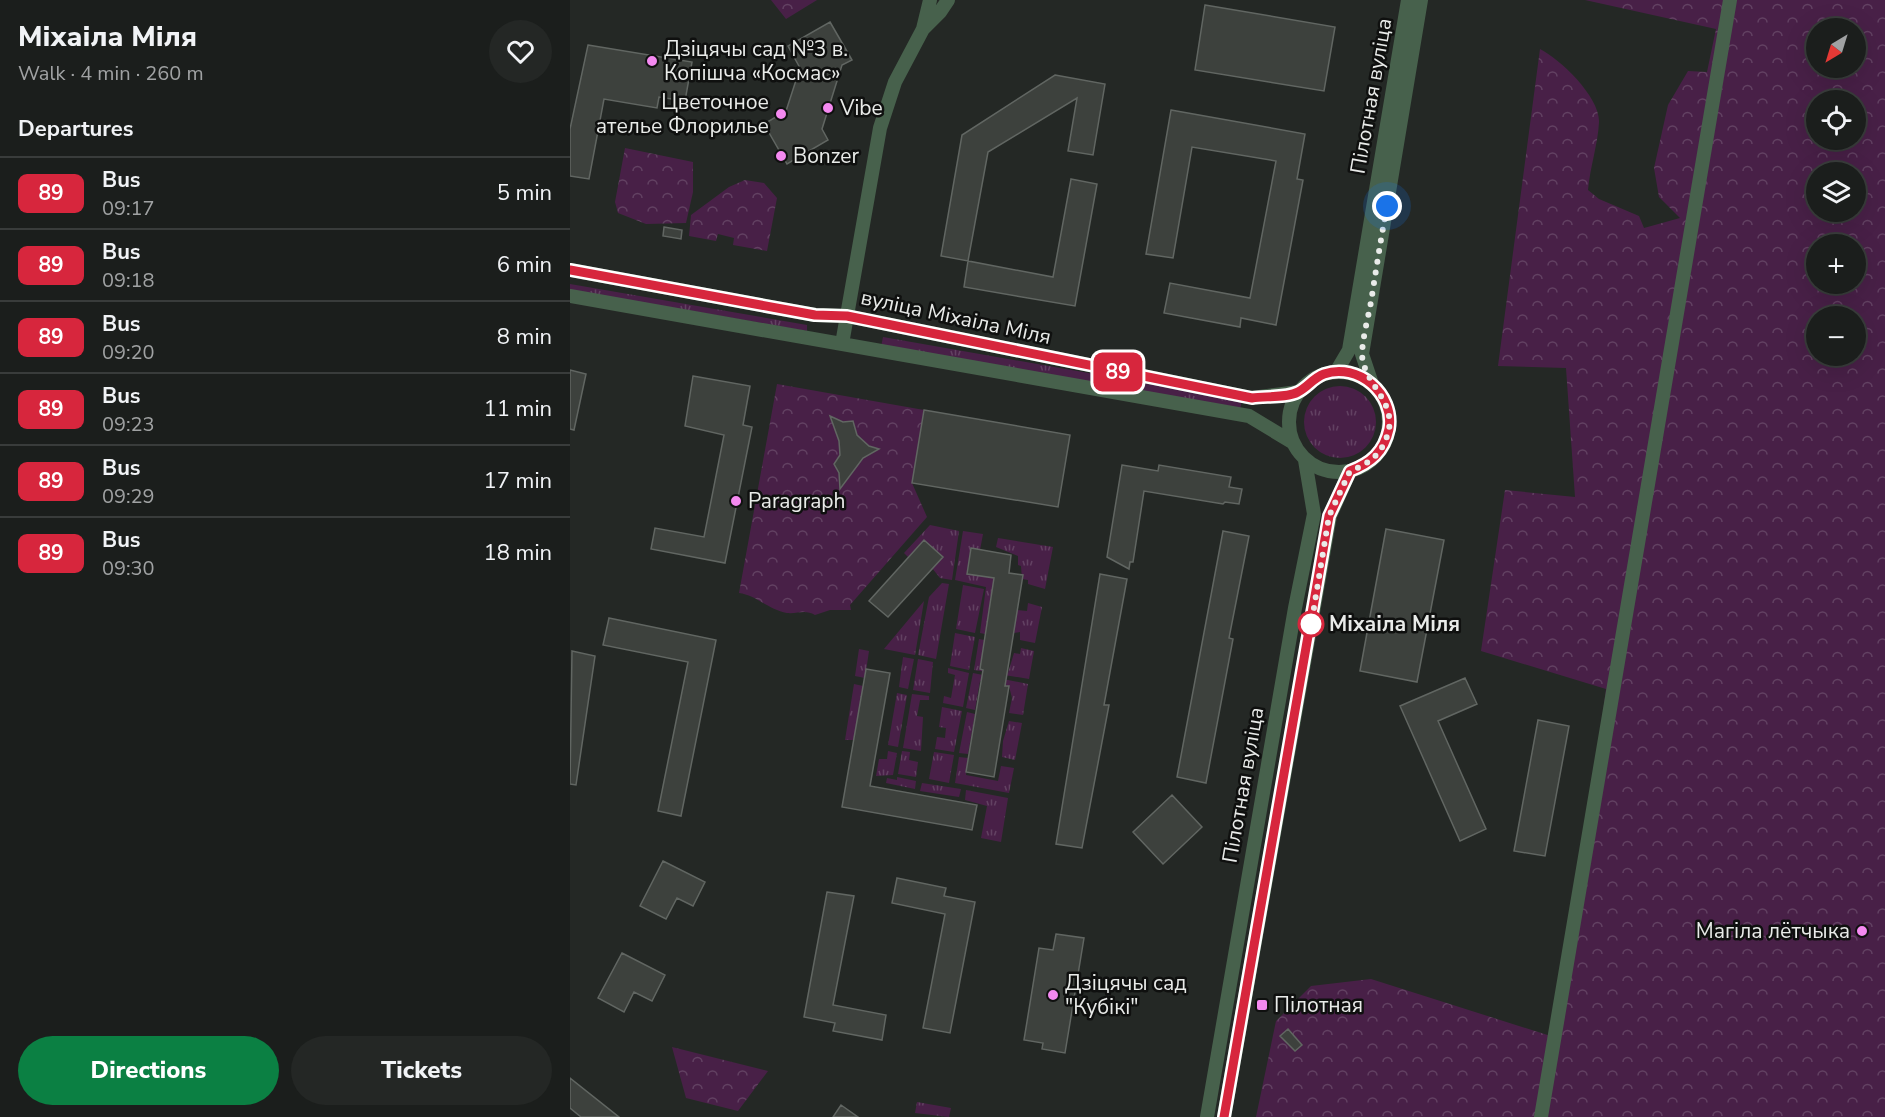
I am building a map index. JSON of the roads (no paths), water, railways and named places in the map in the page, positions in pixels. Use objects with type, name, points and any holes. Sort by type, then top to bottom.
[{"type":"street","points":[[842,344],[880,128],[895,82],[923,29],[930,0]]},
{"type":"street","points":[[923,29],[948,0]]},
{"type":"street","name":"Пілотная вуліца","points":[[1336,372],[1347,358],[1349,350],[1415,0]]},
{"type":"street","name":"Пілотная вуліца","points":[[1372,384],[1362,354],[1415,0]]},
{"type":"street","points":[[1541,1117],[1730,0]]},
{"type":"street","name":"вуліца Міхаіла Міля","points":[[570,270],[815,315],[847,316],[1252,398],[1298,392]]},
{"type":"street","name":"вуліца Міхаіла Міля","points":[[570,296],[1249,416],[1292,442]]},
{"type":"street","points":[[1326,373],[1359,375],[1372,384],[1382,396],[1388,411],[1389,426],[1386,442],[1377,455],[1365,465],[1350,471],[1335,472],[1319,468],[1305,460],[1292,442],[1289,416],[1298,392],[1310,380],[1326,373]]},
{"type":"street","name":"Пілотная вуліца","points":[[1207,1117],[1295,608],[1314,514],[1305,460]]},
{"type":"street","name":"Пілотная вуліца","points":[[1224,1117],[1329,516],[1350,471]]},
{"type":"place","name":"Дзіцячы сад №3 в. Копішча «Космас»","points":[[652,61]]},
{"type":"place","name":"Vibe","points":[[828,108]]},
{"type":"place","name":"Цветочное ателье Флорилье","points":[[781,114]]},
{"type":"place","name":"Bonzer","points":[[781,156]]},
{"type":"place","name":"Paragraph","points":[[736,501]]},
{"type":"place","name":"Міхаіла Міля","points":[[1311,624]]},
{"type":"place","name":"Магіла лётчыка","points":[[1862,931]]},
{"type":"place","name":"Дзіцячы сад \"Кубікі\"","points":[[1053,995]]},
{"type":"place","name":"Пілотная","points":[[1262,1005]]}]
